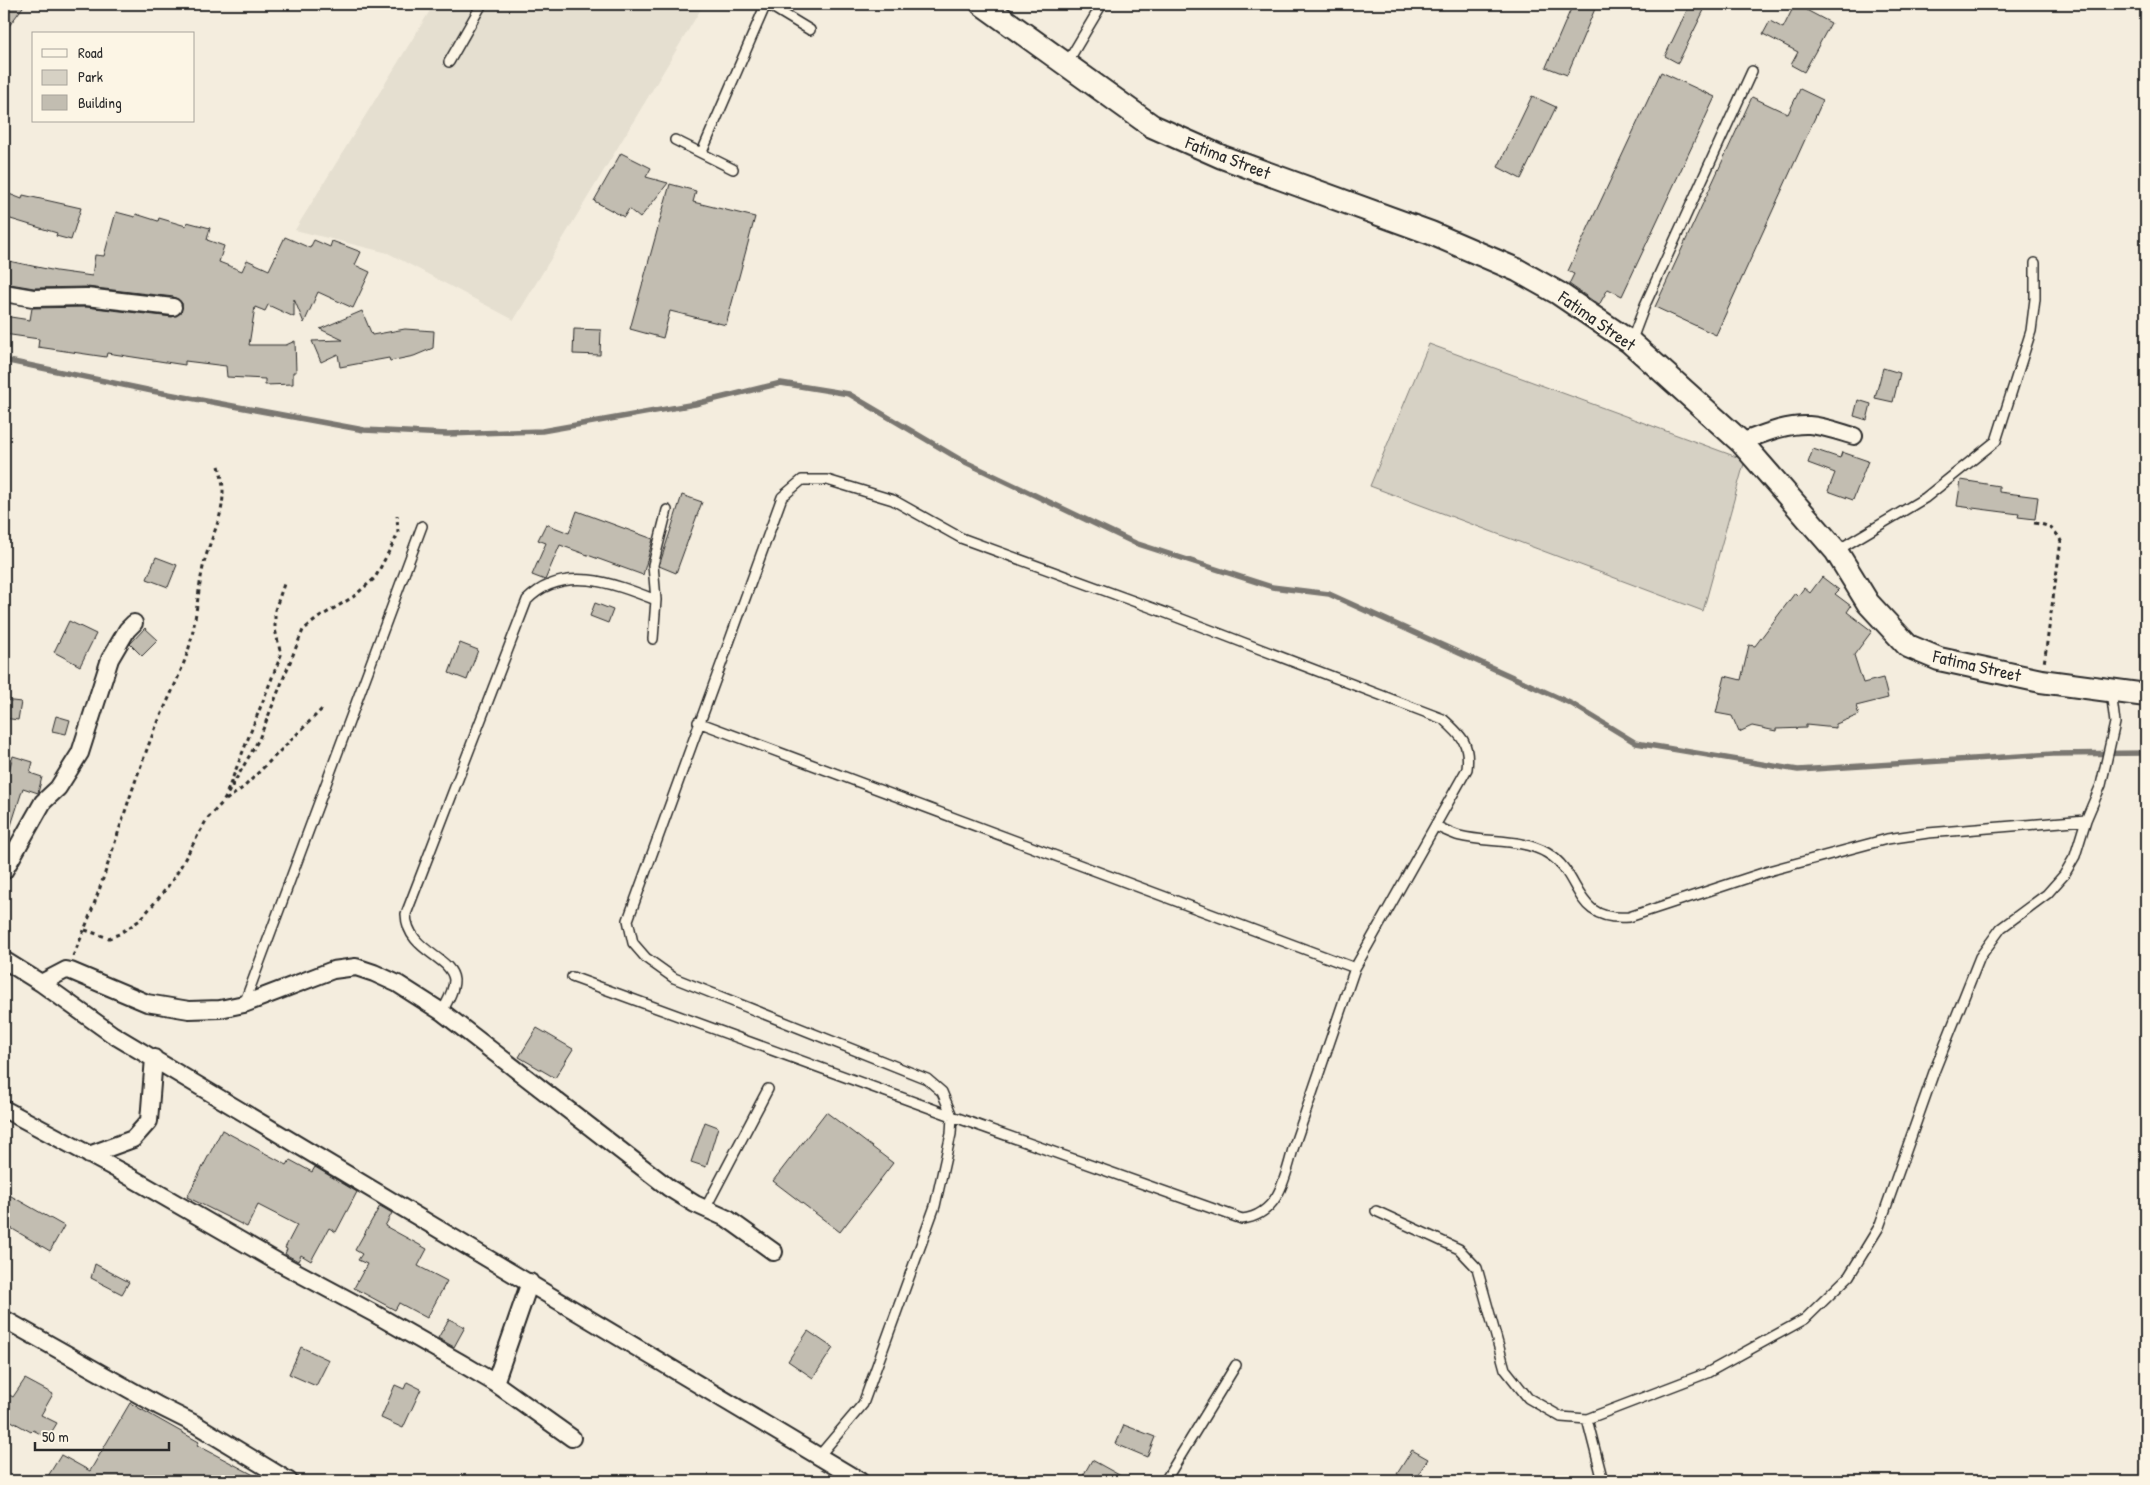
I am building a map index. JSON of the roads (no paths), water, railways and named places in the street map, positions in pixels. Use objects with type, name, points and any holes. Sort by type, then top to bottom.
[{"type":"street","name":"Fatima Street","points":[[982,4],[1065,66],[1152,126],[1222,157],[1431,233],[1517,270],[1558,293],[1630,342],[1741,442],[1836,552],[1868,603],[1908,646],[1939,659],[2041,680],[2146,696]]},
{"type":"street","points":[[4,294],[33,298],[86,297],[173,307]]},
{"type":"street","points":[[1741,442],[1773,430],[1811,425],[1854,436]]},
{"type":"street","points":[[4,871],[43,802],[58,788],[80,753],[110,659],[126,630],[134,623]]},
{"type":"street","points":[[4,960],[41,983],[112,1034],[530,1282],[860,1481]]},
{"type":"street","points":[[41,983],[66,970],[125,992],[147,1003],[168,1008],[220,1009],[244,1004],[307,978],[333,970],[356,967],[374,973],[398,984],[442,1012],[669,1188],[728,1220],[774,1252]]},
{"type":"street","points":[[89,1155],[133,1138],[149,1121],[154,1058]]},
{"type":"street","points":[[4,1110],[89,1155],[495,1383],[572,1438]]},
{"type":"street","points":[[495,1383],[530,1282]]},
{"type":"street","points":[[4,1319],[158,1406],[195,1424],[289,1481]]},
{"type":"lane","points":[[449,62],[482,4]]},
{"type":"lane","points":[[702,152],[767,4],[810,30]]},
{"type":"lane","points":[[1065,66],[1102,4]]},
{"type":"lane","points":[[1630,342],[1752,70]]},
{"type":"lane","points":[[675,140],[733,169]]},
{"type":"lane","points":[[1836,552],[1925,498],[1996,441],[2031,331],[2035,299],[2035,263]]},
{"type":"lane","points":[[572,977],[952,1116],[1242,1220],[1254,1218],[1266,1211],[1275,1200],[1285,1177],[1355,968],[1467,769],[1469,752],[1460,734],[1443,719],[1166,613],[961,538],[894,500],[827,480],[802,480],[782,497],[698,722],[628,920],[633,943],[646,958],[674,978],[928,1079],[942,1092],[952,1116],[951,1134],[935,1206],[863,1404],[819,1456]]},
{"type":"lane","points":[[653,639],[656,600],[653,565],[668,510]]},
{"type":"lane","points":[[244,1004],[422,526]]},
{"type":"lane","points":[[442,1012],[453,989],[454,978],[445,965],[412,938],[406,926],[406,914],[527,600],[537,590],[549,585],[583,579],[620,585],[656,600]]},
{"type":"lane","points":[[1376,1211],[1459,1249],[1477,1268],[1505,1369],[1528,1398],[1561,1418],[1587,1419],[1707,1373],[1805,1318],[1849,1276],[1879,1227],[1946,1039],[1980,957],[2001,928],[2047,894],[2064,875],[2075,856],[2086,820],[2101,786],[2115,723],[2111,690]]},
{"type":"lane","points":[[698,722],[1355,968]]},
{"type":"lane","points":[[1435,826],[1459,836],[1532,847],[1548,853],[1560,865],[1594,912],[1611,918],[1629,917],[1772,870],[1888,840],[1928,834],[2086,820]]},
{"type":"lane","points":[[705,1209],[768,1089]]},
{"type":"lane","points":[[1165,1481],[1236,1365]]},
{"type":"lane","points":[[1587,1419],[1603,1481]]},
{"type":"waterway","points":[[4,360],[152,391],[364,430],[447,434],[542,431],[695,404],[781,383],[849,394],[961,460],[1135,543],[1272,587],[1329,594],[1572,704],[1636,743],[1798,770],[2053,754],[2146,753]]}]
